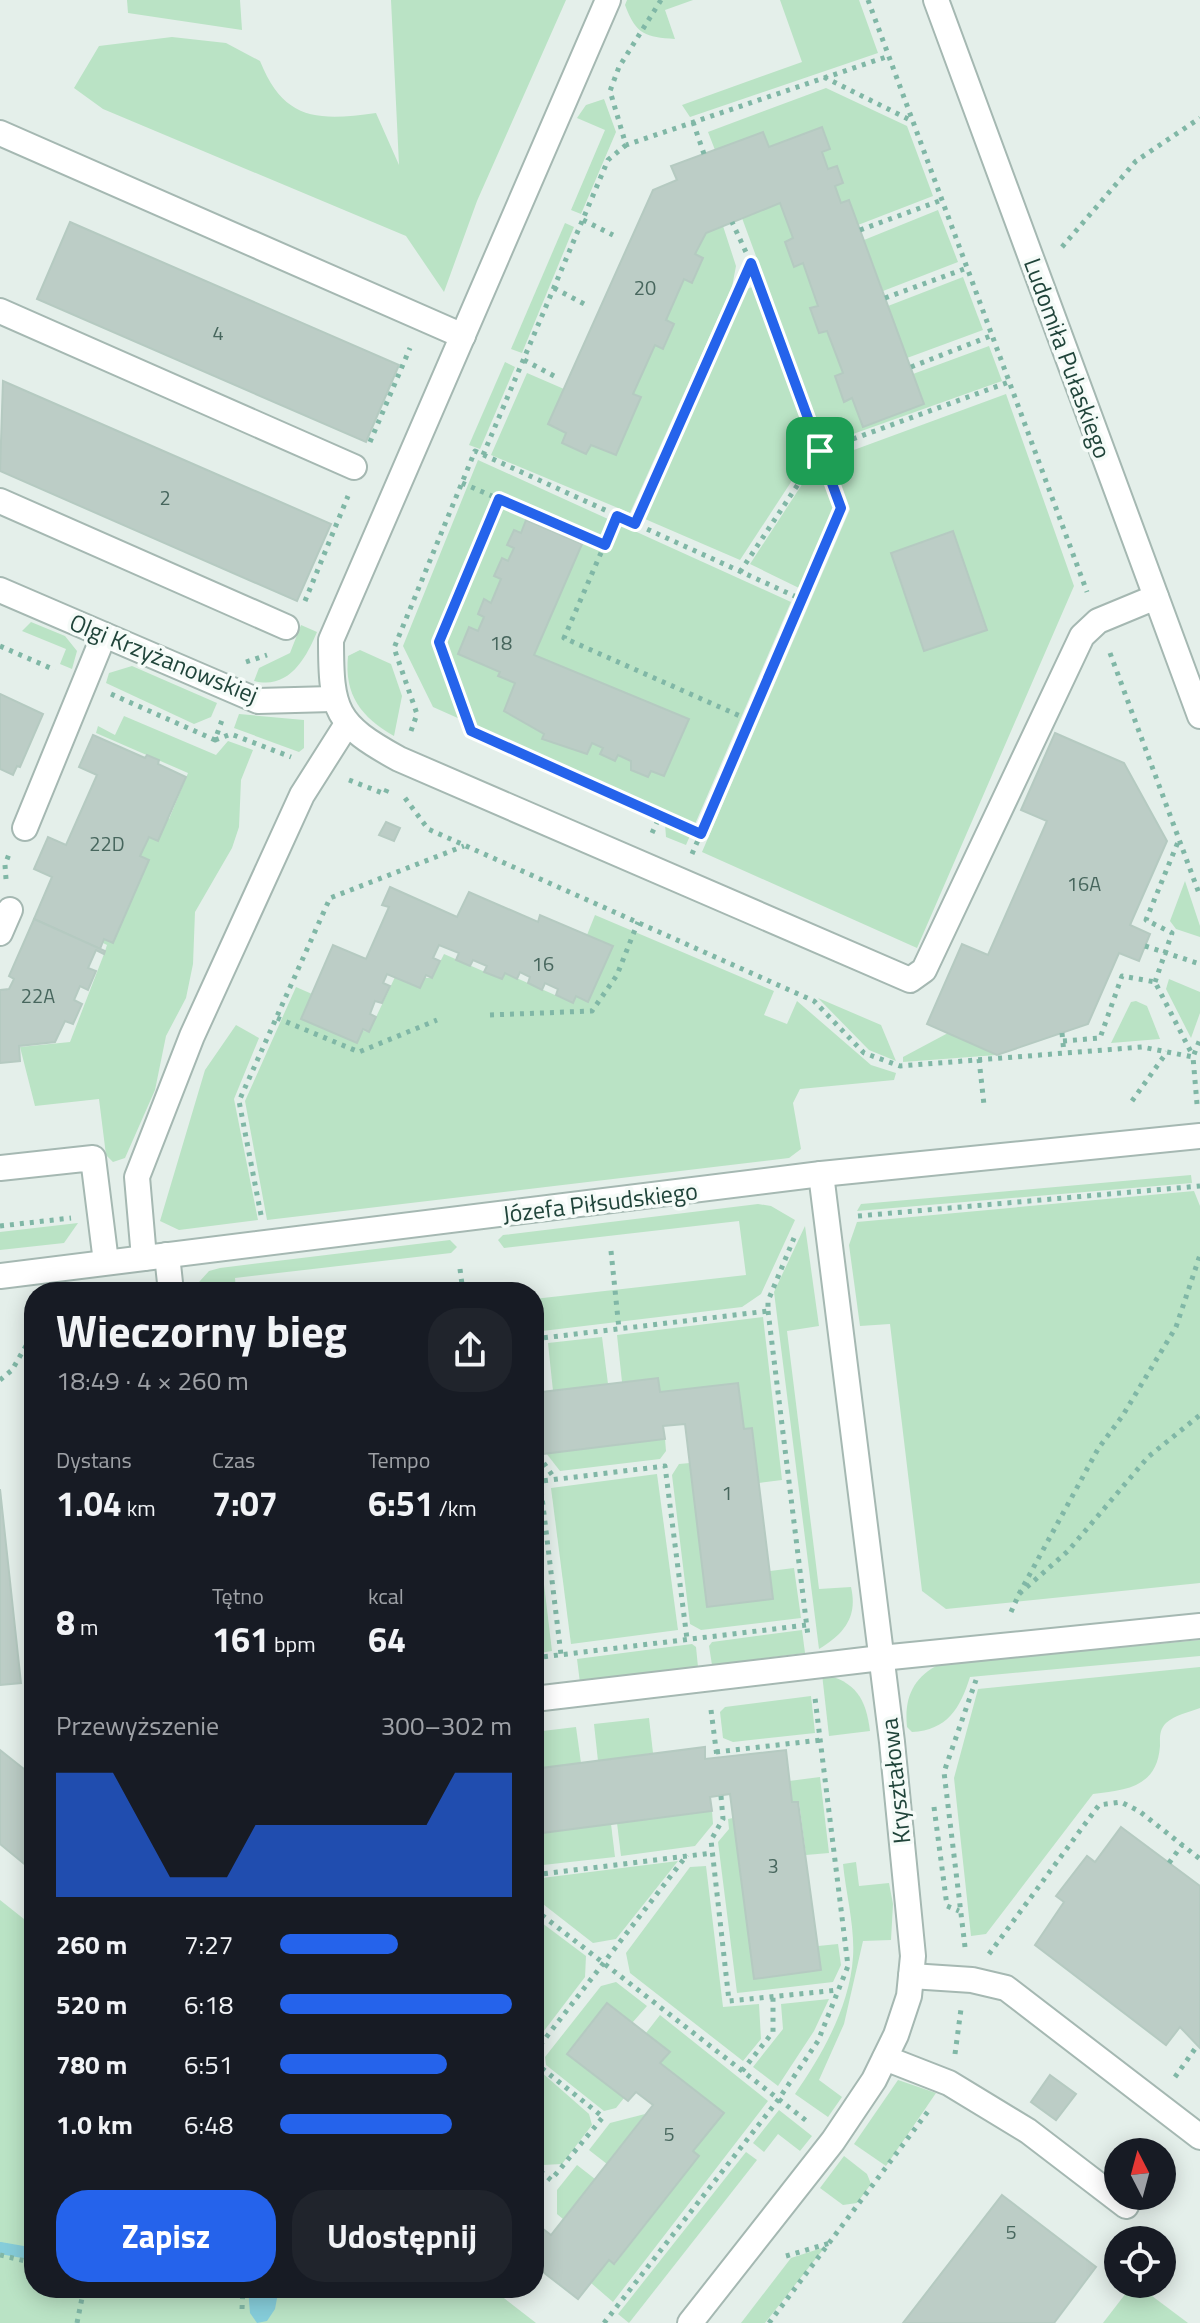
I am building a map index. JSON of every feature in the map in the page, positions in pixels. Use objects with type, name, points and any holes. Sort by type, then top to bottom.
[{"type":"street","points":[[608,0],[331,640],[332,699],[347,724],[368,742],[399,759],[910,980],[924,970],[1082,636],[1098,621],[1156,597]]},
{"type":"street","name":"Ludomiła Pułaskiego","points":[[936,0],[1200,716]]},
{"type":"street","points":[[0,133],[463,336]]},
{"type":"street","points":[[0,311],[360,459]]},
{"type":"street","points":[[0,501],[286,627]]},
{"type":"street","name":"Olgi Krzyżanowskiej","points":[[0,590],[258,701],[332,699]]},
{"type":"street","points":[[25,828],[104,635]]},
{"type":"street","points":[[167,1282],[156,1256],[137,1177],[192,1036],[295,809],[347,724]]},
{"type":"street","points":[[0,933],[10,910]]},
{"type":"street","name":"Józefa Piłsudskiego","points":[[0,1276],[1199,1126]]},
{"type":"street","points":[[0,1168],[93,1158],[106,1262]]},
{"type":"street","name":"Kryształowa","points":[[690,2323],[833,2141],[885,2058],[900,2022],[911,1976],[913,1956],[881,1658],[821,1174]]},
{"type":"street","points":[[544,1698],[881,1658],[1200,1626]]},
{"type":"street","points":[[911,1976],[966,1971],[1006,1988],[1200,2137]]},
{"type":"street","points":[[885,2058],[945,2081],[1028,2131],[1104,2189]]},
{"type":"path","points":[[626,145],[610,91],[632,44],[661,0]]},
{"type":"path","points":[[868,0],[1200,896]]},
{"type":"path","points":[[483,455],[608,160],[626,145],[889,56]]},
{"type":"path","points":[[824,77],[913,121]]},
{"type":"path","points":[[1061,247],[1136,161],[1200,118]]},
{"type":"path","points":[[693,122],[704,154]]},
{"type":"path","points":[[860,230],[942,200]]},
{"type":"path","points":[[583,220],[613,235]]},
{"type":"path","points":[[692,855],[841,508],[751,263],[732,222]]},
{"type":"path","points":[[635,524],[751,263]]},
{"type":"path","points":[[885,298],[967,268]]},
{"type":"path","points":[[554,288],[588,306]]},
{"type":"path","points":[[360,459],[423,318]]},
{"type":"path","points":[[911,367],[993,335]]},
{"type":"path","points":[[524,360],[556,377]]},
{"type":"path","points":[[740,572],[820,451],[1009,381]]},
{"type":"path","points":[[409,736],[417,714],[394,648],[475,451],[801,599]]},
{"type":"path","points":[[462,483],[605,545]]},
{"type":"path","points":[[304,603],[348,494]]},
{"type":"path","points":[[499,499],[439,642],[471,731],[701,834]]},
{"type":"path","points":[[617,516],[564,638],[750,720]]},
{"type":"path","points":[[0,646],[215,740],[227,708]]},
{"type":"path","points":[[241,675],[247,661],[270,654]]},
{"type":"path","points":[[391,779],[428,829],[814,1001],[864,1053],[882,1061],[900,1066],[1142,1047],[1193,1057]]},
{"type":"path","points":[[1179,840],[1146,920],[1172,933],[1155,982],[1193,1057],[1199,1126]]},
{"type":"path","points":[[266,1243],[239,1101],[330,898],[465,846]]},
{"type":"path","points":[[5,865],[9,855]]},
{"type":"path","points":[[490,1015],[592,1011],[617,975],[638,922]]},
{"type":"path","points":[[1145,946],[1200,964]]},
{"type":"path","points":[[1063,1041],[1100,1038],[1122,976],[1155,982]]},
{"type":"path","points":[[277,1018],[359,1052],[437,1020]]},
{"type":"path","points":[[1062,1033],[1064,1053]]},
{"type":"path","points":[[1193,1057],[1200,1039]]},
{"type":"path","points":[[1132,1101],[1167,1052]]},
{"type":"path","points":[[979,1059],[984,1105]]},
{"type":"path","points":[[854,1216],[1200,1186]]},
{"type":"path","points":[[0,1226],[100,1214]]},
{"type":"path","points":[[604,2323],[778,2100],[818,2041],[848,1966],[768,1311],[768,1301],[796,1235]]},
{"type":"path","points":[[611,1251],[619,1329]]},
{"type":"path","points":[[994,1646],[1098,1449],[1123,1415],[1176,1327],[1200,1255]]},
{"type":"path","points":[[460,1269],[462,1282]]},
{"type":"path","points":[[544,1338],[768,1311]]},
{"type":"path","points":[[0,1380],[12,1370],[24,1349]]},
{"type":"path","points":[[1019,1594],[1068,1551],[1148,1457],[1200,1415]]},
{"type":"path","points":[[544,1463],[555,1479]]},
{"type":"path","points":[[544,1481],[665,1466],[687,1639]]},
{"type":"path","points":[[544,1532],[566,1695]]},
{"type":"path","points":[[544,1657],[807,1625]]},
{"type":"path","points":[[769,2323],[938,2098],[957,2048],[966,1971],[944,1772],[975,1680],[990,1679]]},
{"type":"path","points":[[710,1701],[716,1754],[821,1740]]},
{"type":"path","points":[[721,1796],[723,1819],[711,1840],[729,2001],[838,1990]]},
{"type":"path","points":[[933,1799],[947,1906],[960,1912]]},
{"type":"path","points":[[966,1971],[987,1957],[1099,1805],[1121,1802],[1139,1811],[1200,1859]]},
{"type":"path","points":[[937,1829],[950,1828]]},
{"type":"path","points":[[1169,1863],[1182,1845]]},
{"type":"path","points":[[544,1874],[712,1853]]},
{"type":"path","points":[[544,2040],[687,1855]]},
{"type":"path","points":[[544,1917],[810,2124]]},
{"type":"path","points":[[742,2071],[773,2032],[773,1996]]},
{"type":"path","points":[[1175,2077],[1197,2046]]},
{"type":"path","points":[[544,2070],[603,2117],[551,2180],[544,2174]]},
{"type":"path","points":[[778,2266],[787,2255],[831,2243]]},
{"type":"path","points":[[0,2255],[24,2261]]},
{"type":"path","points":[[76,2322],[82,2298]]},
{"type":"path","points":[[242,2309],[243,2298]]},
{"type":"green space","points":[[127,0],[240,0],[242,30],[128,13]]},
{"type":"green space","points":[[391,0],[566,0],[477,201],[444,292],[406,236],[103,109],[74,88],[99,46],[172,37],[226,43],[260,61],[269,81],[292,106],[320,116],[376,113],[399,165]]},
{"type":"green space","points":[[627,0],[693,0],[665,10],[675,39],[649,35],[638,28],[625,5]]},
{"type":"green space","points":[[780,0],[859,0],[878,53],[690,117],[682,105],[802,62]]},
{"type":"green space","points":[[826,88],[907,126],[933,196],[858,225],[849,200],[841,203],[822,153],[830,149],[822,127],[769,147],[763,132],[715,150],[708,132]]},
{"type":"green space","points":[[604,99],[616,132],[581,214],[571,210],[605,130],[577,118],[586,105]]},
{"type":"green space","points":[[780,203],[793,238],[785,242],[794,266],[803,263],[818,306],[810,309],[819,333],[827,331],[843,373],[835,376],[844,401],[852,398],[863,427],[924,404],[913,374],[989,346],[1002,381],[825,444],[742,218]]},
{"type":"green space","points":[[938,210],[958,262],[883,291],[864,240]]},
{"type":"green space","points":[[565,223],[574,227],[522,353],[511,349]]},
{"type":"green space","points":[[723,226],[736,266],[732,287],[630,513],[491,455],[527,373],[564,389],[548,424],[566,433],[562,443],[586,454],[591,445],[616,455],[641,397],[633,394],[655,345],[664,348],[674,325],[666,320],[684,279],[693,282],[703,259],[695,254],[706,233]]},
{"type":"green space","points":[[963,277],[983,330],[907,358],[888,306]]},
{"type":"green space","points":[[752,287],[812,450],[740,560],[645,519],[747,289]]},
{"type":"green space","points":[[505,362],[515,367],[480,449],[469,445]]},
{"type":"green space","points":[[1006,394],[1074,586],[917,948],[702,852],[850,509],[832,458]]},
{"type":"green space","points":[[478,460],[791,602],[686,845],[666,837],[664,810],[433,707],[403,646]]},
{"type":"green space","points":[[816,463],[835,508],[799,588],[750,564]]},
{"type":"green space","points":[[31,622],[65,636],[77,651],[72,669],[60,664],[66,649],[22,631]]},
{"type":"green space","points":[[301,625],[317,632],[294,670],[277,681],[254,681],[259,668],[290,653]]},
{"type":"green space","points":[[360,650],[391,664],[402,696],[394,736],[364,713],[352,693],[347,670],[348,656]]},
{"type":"green space","points":[[132,666],[217,703],[211,717],[194,724],[106,683],[109,673]]},
{"type":"green space","points":[[239,714],[304,720],[304,748],[299,752],[234,728]]},
{"type":"green space","points":[[124,716],[216,755],[228,741],[253,750],[241,780],[239,827],[232,848],[195,912],[193,964],[186,998],[166,1036],[155,1090],[125,1158],[113,1162],[106,1155],[99,1099],[35,1106],[20,1047],[70,1042],[107,945],[101,942],[124,919],[148,860],[139,855],[156,814],[169,819],[188,773],[96,733],[98,726],[115,735]]},
{"type":"green space","points":[[1185,881],[1200,926],[1200,937],[1176,929],[1170,921]]},
{"type":"green space","points":[[595,915],[774,991],[764,1015],[787,1024],[797,1001],[871,1065],[896,1073],[894,1080],[800,1089],[793,1103],[801,1149],[789,1158],[267,1220],[245,1101],[296,987],[312,994],[301,1018],[369,1032],[395,977],[432,978],[444,954],[501,979],[505,973],[573,1003],[576,996],[588,1001],[587,935]]},
{"type":"green space","points":[[1169,979],[1200,992],[1200,1013],[1191,1038],[1166,989]]},
{"type":"green space","points":[[818,998],[881,1025],[896,1061],[869,1050]]},
{"type":"green space","points":[[1131,1002],[1147,1006],[1160,1039],[1111,1043]]},
{"type":"green space","points":[[236,1025],[259,1038],[234,1099],[258,1220],[179,1230],[160,1221],[205,1070]]},
{"type":"green space","points":[[948,1033],[997,1055],[903,1062],[903,1057]]},
{"type":"green space","points":[[1191,1175],[1192,1183],[857,1211],[861,1204]]},
{"type":"green space","points":[[1194,1191],[1200,1206],[1200,1583],[946,1609],[922,1591],[890,1324],[860,1326],[849,1245],[857,1222]]},
{"type":"green space","points":[[758,1204],[771,1206],[795,1220],[761,1294],[742,1307],[544,1331],[544,1298],[746,1275],[739,1221],[504,1248],[498,1240],[503,1235]]},
{"type":"green space","points":[[78,1223],[64,1243],[0,1250],[0,1232]]},
{"type":"green space","points":[[805,1226],[819,1326],[787,1331],[819,1589],[851,1587],[853,1598],[847,1624],[819,1649],[774,1292]]},
{"type":"green space","points":[[450,1240],[457,1247],[451,1253],[235,1278],[235,1282],[199,1282],[209,1271]]},
{"type":"green space","points":[[763,1317],[782,1480],[759,1483],[752,1428],[744,1429],[738,1383],[660,1392],[657,1378],[622,1382],[617,1335]]},
{"type":"green space","points":[[602,1337],[608,1384],[553,1391],[548,1343]]},
{"type":"green space","points":[[665,1439],[666,1451],[660,1459],[560,1471],[546,1453]]},
{"type":"green space","points":[[690,1463],[707,1607],[773,1599],[770,1571],[794,1568],[801,1618],[701,1630],[690,1624],[672,1475],[679,1464]]},
{"type":"green space","points":[[657,1474],[678,1630],[571,1644],[551,1488]]},
{"type":"green space","points":[[544,1584],[552,1651],[544,1652]]},
{"type":"green space","points":[[802,1630],[805,1653],[712,1665],[709,1646],[712,1642]]},
{"type":"green space","points":[[1200,1640],[1200,1656],[970,1677],[962,1699],[943,1722],[912,1732],[907,1727],[907,1707],[912,1690],[923,1675],[940,1664]]},
{"type":"green space","points":[[692,1644],[696,1647],[698,1667],[580,1683],[577,1659]]},
{"type":"green space","points":[[1200,1667],[1200,1708],[1166,1723],[1160,1734],[1158,1760],[1153,1770],[1138,1784],[1128,1788],[1093,1794],[986,1934],[971,1936],[954,1778],[978,1689]]},
{"type":"green space","points":[[822,1674],[843,1681],[857,1693],[866,1710],[870,1731],[829,1736]]},
{"type":"green space","points":[[811,1696],[815,1733],[733,1742],[723,1738],[720,1712],[725,1707]]},
{"type":"green space","points":[[649,1718],[653,1753],[598,1761],[594,1724]]},
{"type":"green space","points":[[576,1727],[581,1763],[544,1768],[544,1731]]},
{"type":"green space","points":[[820,1777],[829,1853],[806,1855],[799,1802],[792,1802],[789,1781]]},
{"type":"green space","points":[[712,1811],[713,1824],[695,1846],[621,1856],[617,1823]]},
{"type":"green space","points":[[733,1818],[754,1979],[821,1970],[818,1946],[838,1944],[841,1965],[833,1982],[737,1993],[718,1842],[729,1829],[728,1819]]},
{"type":"green space","points":[[611,1824],[615,1857],[544,1865],[544,1833]]},
{"type":"green space","points":[[678,1861],[616,1939],[593,1943],[544,1905],[544,1878]]},
{"type":"green space","points":[[856,1862],[859,1886],[889,1883],[893,1904],[891,1940],[863,1941],[844,2024],[819,2080],[842,2097],[828,2117],[795,2094],[833,2029],[851,1975],[852,1922],[843,1864]]},
{"type":"green space","points":[[706,1866],[723,2007],[759,2004],[761,2039],[743,2061],[630,1973],[626,1953],[690,1867]]},
{"type":"green space","points":[[0,1900],[24,1919],[24,2298],[504,2298],[536,2323],[0,2323]]},
{"type":"green space","points":[[544,1924],[586,1956],[585,1977],[544,2031]]},
{"type":"green space","points":[[616,1982],[647,2006],[632,2023],[568,2054],[624,2098],[616,2108],[604,2111],[546,2065],[545,2057],[601,1986]]},
{"type":"green space","points":[[829,1999],[814,2031],[778,2086],[753,2067],[783,2029],[781,2004]]},
{"type":"green space","points":[[660,2015],[768,2101],[613,2302],[591,2283],[609,2260],[615,2264],[699,2156],[693,2151],[724,2113],[660,2063],[669,2052],[646,2033]]},
{"type":"green space","points":[[544,2075],[589,2114],[592,2125],[562,2164],[544,2165]]},
{"type":"green space","points":[[898,2080],[936,2093],[886,2166],[854,2144]]},
{"type":"green space","points":[[779,2110],[812,2136],[800,2151],[778,2134],[764,2152],[753,2143]]},
{"type":"green space","points":[[645,2114],[607,2164],[589,2150],[610,2123]]},
{"type":"green space","points":[[746,2152],[757,2160],[629,2323],[618,2314]]},
{"type":"green space","points":[[844,2156],[867,2174],[871,2184],[857,2203],[843,2205],[820,2188]]},
{"type":"green space","points":[[577,2165],[595,2179],[563,2219],[557,2214],[557,2190]]},
{"type":"green space","points":[[825,2247],[765,2323],[741,2323],[791,2258]]},
{"type":"green space","points":[[1122,2298],[1155,2298],[1188,2323],[1103,2323]]},
{"type":"water","points":[[249,2298],[277,2298],[275,2309],[267,2321],[257,2323],[250,2313]]},
{"type":"building","points":[[822,127],[830,149],[822,152],[828,169],[837,166],[843,183],[835,186],[841,203],[849,200],[924,404],[863,427],[852,398],[844,402],[835,376],[843,373],[827,331],[819,333],[810,308],[818,306],[803,263],[794,267],[785,242],[793,238],[780,203],[706,233],[695,254],[703,258],[692,283],[684,279],[666,320],[674,324],[663,349],[655,345],[633,394],[641,397],[616,455],[591,445],[586,454],[562,443],[566,433],[548,424],[653,190],[677,180],[671,166],[763,132],[769,147]]},
{"type":"building","points":[[70,222],[399,365],[366,442],[37,299]]},
{"type":"building","points":[[3,381],[331,524],[297,601],[0,471]]},
{"type":"building","points":[[526,520],[582,544],[534,655],[689,719],[664,776],[651,771],[648,777],[631,770],[631,761],[618,755],[615,761],[600,754],[603,748],[592,743],[587,754],[542,739],[544,734],[504,711],[515,683],[498,676],[500,672],[458,654],[469,627],[478,631],[484,617],[478,614],[484,599],[491,603],[501,579],[494,576],[502,558],[508,561],[514,548],[507,545],[514,530],[521,533]]},
{"type":"building","points":[[953,531],[987,630],[924,651],[891,553]]},
{"type":"building","points":[[0,694],[43,714],[20,767],[17,766],[13,775],[0,769]]},
{"type":"building","points":[[1055,733],[1124,763],[1167,841],[1130,925],[1150,934],[1139,961],[1119,953],[1088,1024],[997,1055],[927,1024],[962,944],[988,955],[1047,821],[1021,810]]},
{"type":"building","points":[[93,735],[145,758],[147,755],[159,760],[158,764],[186,777],[158,841],[149,837],[140,856],[149,860],[113,943],[104,939],[100,949],[34,919],[52,877],[34,869],[48,837],[66,845],[97,775],[79,767]]},
{"type":"building","points":[[386,822],[400,828],[394,841],[379,835]]},
{"type":"building","points":[[390,887],[457,917],[469,892],[538,922],[540,915],[613,946],[588,1002],[576,996],[573,1003],[556,995],[558,989],[545,983],[542,990],[528,983],[530,977],[520,972],[517,979],[505,973],[502,979],[484,972],[487,966],[473,960],[470,966],[456,960],[459,953],[439,945],[433,958],[440,961],[432,978],[426,975],[420,988],[387,974],[383,983],[390,986],[382,1003],[375,1001],[370,1014],[376,1017],[369,1032],[363,1029],[357,1043],[301,1019],[333,945],[366,959],[389,907],[382,905]]},
{"type":"building","points":[[34,919],[105,951],[104,954],[96,950],[88,968],[96,971],[88,990],[80,986],[74,1000],[82,1004],[73,1024],[65,1021],[55,1042],[19,1046],[20,1061],[0,1063],[0,990],[9,989],[14,979],[9,976]]},
{"type":"building","points":[[658,1378],[660,1392],[738,1383],[744,1429],[752,1428],[773,1599],[707,1607],[685,1424],[663,1426],[665,1439],[544,1454],[544,1392]]},
{"type":"building","points":[[0,1489],[21,1683],[0,1685]]},
{"type":"building","points":[[705,1747],[705,1759],[786,1750],[792,1802],[798,1802],[821,1970],[754,1979],[730,1794],[710,1797],[712,1811],[544,1833],[544,1768]]},
{"type":"building","points":[[0,1750],[24,1769],[24,1864],[0,1844]]},
{"type":"building","points":[[1121,1827],[1200,1886],[1200,2048],[1180,2027],[1166,2045],[1035,1945],[1064,1902],[1056,1896],[1087,1856],[1095,1862]]},
{"type":"building","points":[[607,2003],[670,2052],[660,2063],[724,2113],[693,2151],[699,2156],[614,2264],[609,2260],[578,2299],[544,2273],[544,2230],[551,2235],[653,2105],[636,2092],[628,2101],[567,2054]]},
{"type":"building","points":[[1050,2075],[1076,2094],[1056,2120],[1031,2102]]},
{"type":"building","points":[[1002,2195],[1096,2267],[1054,2323],[903,2323]]},
{"type":"waterway","points":[[0,2248],[24,2252]]},
{"type":"route","points":[[751,263],[820,451],[841,508],[701,834],[471,731],[439,642],[499,499],[605,545],[617,516],[635,524],[751,263]]}]
